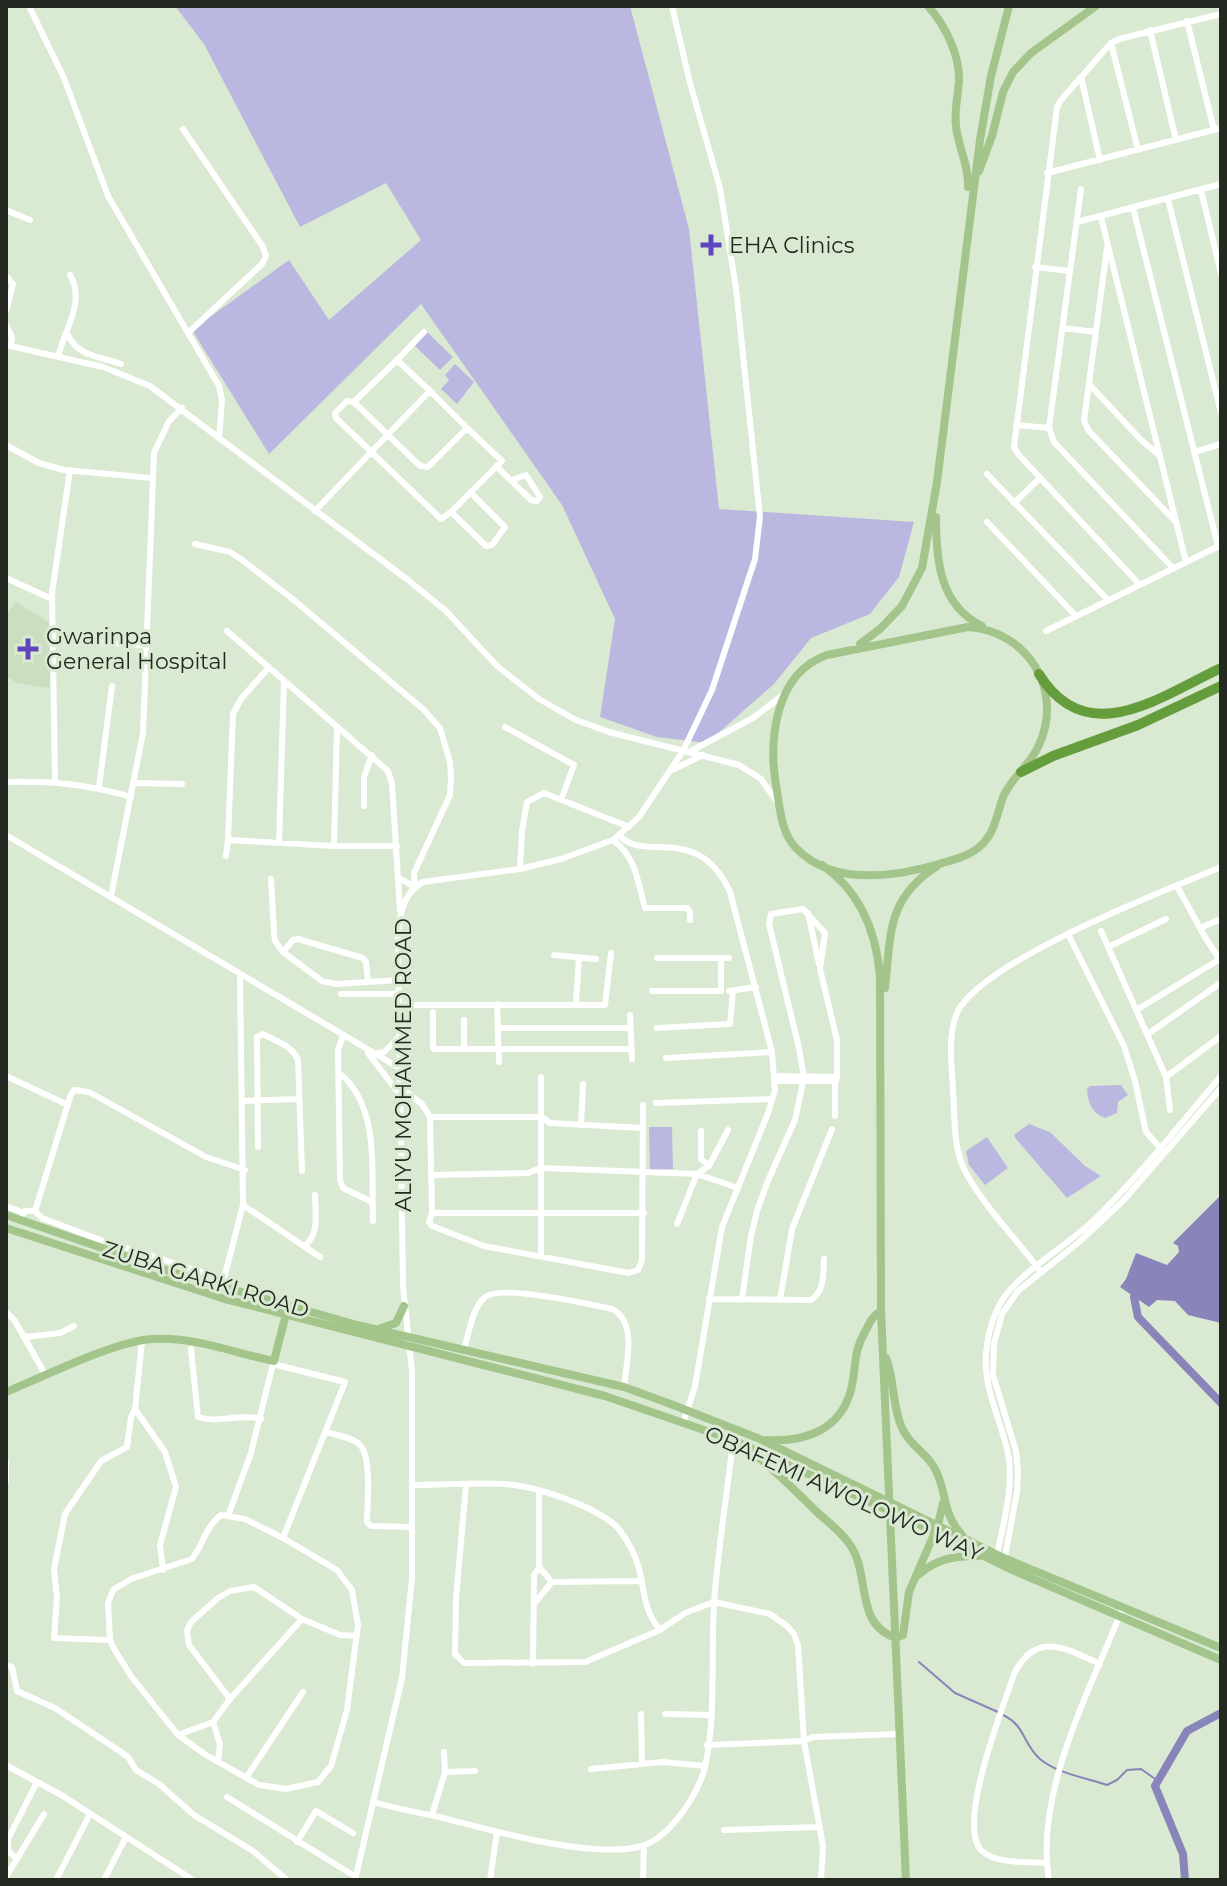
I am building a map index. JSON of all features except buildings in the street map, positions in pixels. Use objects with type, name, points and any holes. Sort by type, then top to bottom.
[{"type":"highway","points":[[1191,682],[1221,659]]},
{"type":"highway","points":[[1039,674],[1052,692],[1068,705],[1101,714],[1139,708],[1221,668]]},
{"type":"highway","points":[[1021,772],[1218,689]]},
{"type":"main road","points":[[930,6],[953,49],[958,69],[955,122],[968,171],[968,224]]},
{"type":"main road","points":[[937,482],[936,546],[945,586],[963,614],[1019,645],[1039,674],[1046,708],[1045,729],[1035,755],[1004,795],[994,827],[985,842],[973,852],[910,873],[881,876],[852,874],[822,865],[792,844],[779,805],[772,750],[776,723],[789,689],[812,662],[859,645],[902,606],[913,588],[927,546],[973,186],[991,76],[1009,6]]},
{"type":"main road","points":[[1074,21],[1081,6]]},
{"type":"main road","points":[[973,186],[992,136],[1003,92],[1013,72],[1031,53],[1096,6]]},
{"type":"main road","points":[[845,651],[949,629],[968,627],[990,630]]},
{"type":"main road","points":[[881,1020],[889,933],[894,915],[916,882],[945,862]]},
{"type":"main road","points":[[822,865],[851,891],[871,929],[878,957],[881,1020],[881,1311],[906,1880]]},
{"type":"main road","name":"ZUBA GARKI ROAD","points":[[6,1215],[22,1216],[175,1273],[223,1283],[408,1341]]},
{"type":"main road","name":"ZUBA GARKI ROAD","points":[[6,1228],[215,1295],[408,1341]]},
{"type":"main road","points":[[365,1327],[385,1327],[396,1323],[404,1306]]},
{"type":"main road","points":[[785,1482],[785,1471],[795,1463],[799,1443],[828,1425],[842,1409],[851,1391],[858,1344],[873,1317],[881,1311]]},
{"type":"main road","name":"ZUBA GARKI ROAD","points":[[273,1362],[286,1314]]},
{"type":"main road","points":[[6,1392],[142,1341],[178,1340],[273,1362]]},
{"type":"main road","name":"OBAFEMI AWOLOWO WAY","points":[[408,1341],[605,1396],[795,1463],[811,1463],[906,1509],[983,1556],[1000,1560]]},
{"type":"main road","name":"OBAFEMI AWOLOWO WAY","points":[[408,1341],[464,1349],[624,1387],[689,1411],[760,1439],[795,1463],[854,1495],[912,1521],[966,1539],[1000,1560],[1121,1611],[1221,1648]]},
{"type":"main road","points":[[884,1352],[894,1383],[899,1421],[907,1437],[937,1471],[944,1502],[954,1524],[966,1539]]},
{"type":"main road","points":[[760,1439],[804,1439]]},
{"type":"main road","points":[[733,1440],[785,1482],[849,1543],[860,1565],[869,1616],[881,1629],[896,1638]]},
{"type":"main road","points":[[896,1638],[903,1635],[907,1601],[944,1502]]},
{"type":"main road","points":[[915,1578],[928,1566],[946,1557],[983,1556]]},
{"type":"main road","name":"OBAFEMI AWOLOWO WAY","points":[[1121,1611],[1221,1660]]},
{"type":"street","points":[[29,6],[64,78],[108,196],[219,386],[222,400],[219,438]]},
{"type":"street","points":[[672,6],[720,188],[736,288],[760,517],[755,559],[712,690],[686,752]]},
{"type":"street","points":[[1139,584],[1014,447],[1047,173],[1057,107],[1111,43],[1150,30],[1221,14]]},
{"type":"street","points":[[1047,173],[1217,129],[1187,21]]},
{"type":"street","points":[[1150,30],[1176,140]]},
{"type":"street","points":[[1111,43],[1138,150]]},
{"type":"street","points":[[1081,77],[1100,160]]},
{"type":"street","points":[[183,129],[263,247],[266,256],[262,264],[188,333]]},
{"type":"street","points":[[1077,222],[1221,184]]},
{"type":"street","points":[[1081,189],[1049,428],[1054,442],[1173,568]]},
{"type":"street","points":[[1201,190],[1221,274]]},
{"type":"street","points":[[1168,199],[1221,413]]},
{"type":"street","points":[[1046,631],[1220,546],[1133,208]]},
{"type":"street","points":[[6,210],[30,220]]},
{"type":"street","points":[[1101,217],[1186,562]]},
{"type":"street","points":[[1107,245],[1084,415],[1086,427],[1174,521]]},
{"type":"street","points":[[1035,267],[1070,271]]},
{"type":"street","points":[[58,357],[68,335],[77,289],[70,275]]},
{"type":"street","points":[[6,276],[13,284],[6,311]]},
{"type":"street","points":[[6,325],[12,337],[8,346],[103,367],[136,378],[182,408],[439,605],[497,666],[539,699],[594,727],[728,760],[750,770],[767,786],[779,805]]},
{"type":"street","points":[[1063,328],[1096,332]]},
{"type":"street","points":[[354,402],[424,332]]},
{"type":"street","points":[[68,335],[79,351],[121,364]]},
{"type":"street","points":[[397,360],[502,461],[441,519],[334,416],[347,401],[354,402],[420,466],[426,468],[467,428]]},
{"type":"street","points":[[1089,384],[1160,456]]},
{"type":"street","points":[[315,511],[430,391]]},
{"type":"street","points":[[111,896],[143,733],[155,446],[169,421],[182,408]]},
{"type":"street","points":[[1016,425],[1049,428]]},
{"type":"street","points":[[1194,452],[1221,444]]},
{"type":"street","points":[[6,445],[39,463],[70,470],[152,478]]},
{"type":"street","points":[[496,466],[531,500],[537,501],[540,497],[526,475],[512,480]]},
{"type":"street","points":[[55,781],[52,599],[70,470]]},
{"type":"street","points":[[987,474],[1108,600]]},
{"type":"street","points":[[1014,503],[1040,478]]},
{"type":"street","points":[[451,512],[486,546],[492,545],[505,527],[471,493]]},
{"type":"street","points":[[987,522],[1076,616]]},
{"type":"street","points":[[195,544],[230,552],[241,559],[423,709],[440,728],[450,762],[450,795],[414,873],[415,887]]},
{"type":"street","points":[[6,578],[52,599]]},
{"type":"street","points":[[227,631],[388,771],[401,914]]},
{"type":"street","points":[[99,643],[147,645]]},
{"type":"street","points":[[226,856],[233,714],[241,699],[269,667]]},
{"type":"street","points":[[279,843],[284,681]]},
{"type":"street","points":[[99,787],[112,686]]},
{"type":"street","points":[[686,752],[753,718],[789,689]]},
{"type":"street","points":[[334,846],[337,727]]},
{"type":"street","points":[[505,727],[574,765],[561,800]]},
{"type":"street","name":"ALIYU MOHAMMED ROAD","points":[[355,1878],[402,1678],[412,1578],[412,1371],[404,1306],[399,1005],[401,914],[407,897],[415,887],[431,880],[520,869],[561,859],[616,838],[650,804],[666,773],[686,752]]},
{"type":"street","points":[[364,806],[364,777],[372,755]]},
{"type":"street","points":[[666,773],[703,755]]},
{"type":"street","points":[[6,782],[55,781],[99,787],[131,797]]},
{"type":"street","points":[[134,783],[182,784]]},
{"type":"street","points":[[520,869],[527,802],[533,797],[544,793],[629,827]]},
{"type":"street","points":[[6,835],[401,1069]]},
{"type":"street","points":[[616,838],[635,867],[645,908],[687,908],[690,920]]},
{"type":"street","points":[[616,838],[631,845],[682,848],[715,868],[730,892],[772,1052],[775,1078],[772,1099],[722,1227],[695,1386],[683,1423]]},
{"type":"street","points":[[228,840],[397,846]]},
{"type":"street","points":[[1040,1269],[974,1185],[961,1162],[956,1143],[952,1031],[962,1004],[981,984],[1068,934],[1221,867]]},
{"type":"street","points":[[399,878],[415,887]]},
{"type":"street","points":[[271,879],[275,941],[283,952],[322,981],[336,984],[399,980]]},
{"type":"street","points":[[1138,1009],[1220,960],[1177,886]]},
{"type":"street","points":[[742,1299],[757,1211],[795,1120],[804,1079],[768,917],[779,911],[800,908],[808,913],[825,933],[820,969]]},
{"type":"street","points":[[808,913],[837,1040],[835,1116]]},
{"type":"street","points":[[1108,947],[1166,919]]},
{"type":"street","points":[[1200,928],[1221,919]]},
{"type":"street","points":[[1101,931],[1166,1077],[1170,1110]]},
{"type":"street","points":[[1068,934],[1124,1046],[1146,1132],[1162,1150]]},
{"type":"street","points":[[283,952],[293,940],[298,939],[363,958],[368,982]]},
{"type":"street","points":[[399,1005],[606,1004],[611,953]]},
{"type":"street","points":[[554,955],[596,959]]},
{"type":"street","points":[[576,1004],[579,957]]},
{"type":"street","points":[[657,958],[725,958],[721,991]]},
{"type":"street","points":[[35,1211],[42,1218],[223,1283],[243,1205],[245,1170],[240,974]]},
{"type":"street","points":[[1148,1034],[1219,984]]},
{"type":"street","points":[[652,991],[733,991],[756,987]]},
{"type":"street","points":[[657,1028],[730,1024],[733,991]]},
{"type":"street","points":[[341,994],[399,994]]},
{"type":"street","points":[[497,1004],[499,1062]]},
{"type":"street","points":[[433,1012],[433,1048],[632,1049]]},
{"type":"street","points":[[630,1015],[632,1059]]},
{"type":"street","points":[[464,1020],[464,1049]]},
{"type":"street","points":[[499,1028],[631,1028]]},
{"type":"street","points":[[258,1147],[257,1037],[263,1034],[295,1053],[302,1171]]},
{"type":"street","points":[[343,1036],[338,1050],[340,1180],[343,1188],[372,1202]]},
{"type":"street","points":[[374,1054],[384,1052],[400,1036]]},
{"type":"street","points":[[1166,1077],[1221,1036]]},
{"type":"street","points":[[363,1048],[395,1087],[401,1100]]},
{"type":"street","points":[[666,1058],[772,1052]]},
{"type":"street","points":[[339,1073],[354,1088],[364,1109],[370,1136],[373,1221]]},
{"type":"street","points":[[6,1076],[68,1105]]},
{"type":"street","points":[[1162,1150],[1221,1076]]},
{"type":"street","points":[[541,1077],[541,1256]]},
{"type":"street","points":[[775,1078],[836,1079]]},
{"type":"street","points":[[581,1125],[583,1084]]},
{"type":"street","points":[[401,1088],[422,1104],[430,1117],[432,1213],[429,1222],[439,1230],[484,1246],[634,1272],[642,1260],[643,1105]]},
{"type":"street","points":[[1000,1560],[1017,1492],[1018,1472],[1016,1451],[993,1375],[998,1323],[1018,1291],[1096,1218],[1221,1088]]},
{"type":"street","points":[[35,1211],[74,1090],[89,1092],[206,1157],[245,1170]]},
{"type":"street","points":[[242,1101],[299,1099]]},
{"type":"street","points":[[656,1103],[772,1099]]},
{"type":"street","points":[[430,1117],[542,1117],[550,1123],[643,1128]]},
{"type":"street","points":[[780,1300],[792,1229],[832,1129]]},
{"type":"street","points":[[677,1224],[697,1174],[709,1166],[728,1130]]},
{"type":"street","points":[[701,1131],[701,1159],[709,1166]]},
{"type":"street","points":[[432,1175],[528,1173],[541,1168],[697,1174],[738,1188]]},
{"type":"street","points":[[305,1246],[315,1232],[315,1195]]},
{"type":"street","points":[[243,1205],[320,1257]]},
{"type":"street","points":[[6,1206],[22,1216],[35,1211]]},
{"type":"street","points":[[432,1213],[644,1213]]},
{"type":"street","points":[[709,1299],[811,1300],[822,1286],[824,1259]]},
{"type":"street","points":[[464,1349],[479,1304],[485,1297],[501,1291],[612,1309],[619,1312],[628,1330],[624,1387]]},
{"type":"street","points":[[6,1312],[25,1337],[46,1376]]},
{"type":"street","points":[[25,1337],[60,1333],[74,1326]]},
{"type":"street","points":[[110,1640],[54,1638],[57,1598],[54,1569],[65,1514],[101,1461],[127,1447],[135,1409],[142,1341]]},
{"type":"street","points":[[191,1349],[198,1417],[214,1420],[249,1416],[261,1419]]},
{"type":"street","points":[[228,1516],[261,1419],[273,1362],[345,1382],[283,1538]]},
{"type":"street","points":[[135,1409],[165,1452],[176,1487],[160,1545],[163,1570]]},
{"type":"street","points":[[326,1432],[356,1442],[363,1448],[368,1476],[367,1522],[371,1526],[412,1527]]},
{"type":"street","points":[[374,1802],[497,1832],[583,1847],[617,1849],[644,1846],[670,1826],[686,1809],[705,1766],[714,1602],[733,1440]]},
{"type":"street","points":[[6,1462],[6,1481]]},
{"type":"street","points":[[412,1485],[504,1484],[568,1501],[611,1521],[624,1535],[635,1555],[647,1610],[660,1630]]},
{"type":"street","points":[[466,1485],[456,1598],[455,1654],[464,1663],[585,1662],[660,1630],[685,1613],[714,1602],[770,1614],[794,1634],[800,1662],[804,1741],[823,1846],[821,1880]]},
{"type":"street","points":[[533,1664],[534,1575],[539,1567],[539,1491]]},
{"type":"street","points":[[221,1515],[258,1524],[337,1570],[346,1580],[352,1590],[358,1615],[347,1710],[335,1757],[325,1776],[318,1782],[286,1789],[259,1785],[246,1778],[178,1735],[131,1676],[110,1640],[108,1603],[113,1590],[131,1579],[163,1570],[192,1559],[214,1520],[221,1515]]},
{"type":"street","points":[[539,1567],[552,1582],[641,1581]]},
{"type":"street","points":[[534,1604],[552,1582]]},
{"type":"street","points":[[230,1699],[189,1645],[187,1631],[191,1622],[230,1591],[246,1586],[261,1590],[302,1619],[340,1635],[356,1636]]},
{"type":"street","points":[[1049,1880],[1050,1814],[1060,1774],[1121,1611]]},
{"type":"street","points":[[178,1735],[213,1722],[302,1619]]},
{"type":"street","points":[[1047,1863],[1004,1860],[990,1856],[976,1844],[972,1822],[984,1765],[1014,1674],[1029,1652],[1039,1647],[1059,1647],[1100,1664]]},
{"type":"street","points":[[6,1665],[12,1667],[17,1691],[55,1708],[121,1752],[136,1770],[159,1784],[194,1815],[253,1851],[287,1880]]},
{"type":"street","points":[[246,1778],[303,1692]]},
{"type":"street","points":[[641,1714],[642,1764]]},
{"type":"street","points":[[665,1714],[710,1715]]},
{"type":"street","points":[[213,1722],[220,1744],[218,1761]]},
{"type":"street","points":[[707,1745],[900,1734]]},
{"type":"street","points":[[432,1815],[445,1772],[444,1752]]},
{"type":"street","points":[[591,1769],[670,1762],[705,1766]]},
{"type":"street","points":[[6,1765],[193,1880]]},
{"type":"street","points":[[445,1772],[475,1771]]},
{"type":"street","points":[[17,1859],[8,1851],[6,1843],[37,1782]]},
{"type":"street","points":[[227,1797],[355,1878]]},
{"type":"street","points":[[297,1842],[316,1811],[353,1833]]},
{"type":"street","points":[[6,1877],[44,1814]]},
{"type":"street","points":[[56,1880],[90,1814]]},
{"type":"street","points":[[724,1830],[820,1827]]},
{"type":"street","points":[[490,1880],[497,1832]]},
{"type":"street","points":[[106,1879],[126,1837]]},
{"type":"street","points":[[643,1880],[644,1846]]},
{"type":"shaded area","points":[[175,6],[630,6],[689,229],[719,509],[914,522],[899,577],[870,614],[811,638],[774,684],[707,743],[657,737],[600,717],[615,619],[562,505],[421,304],[269,454],[192,330],[289,260],[329,320],[421,240],[386,183],[300,227],[204,44]]},
{"type":"shaded area","points":[[427,332],[453,357],[440,370],[414,345]]},
{"type":"shaded area","points":[[455,364],[474,382],[457,404],[441,389],[449,380],[445,375]]},
{"type":"shaded area","name":"Gwarinpa General Hospital","points":[[16,602],[50,623],[50,688],[17,683],[6,676],[6,615]]},
{"type":"shaded area","points":[[1121,1085],[1128,1095],[1118,1102],[1117,1113],[1105,1118],[1097,1113],[1090,1103],[1087,1089],[1090,1086]]},
{"type":"shaded area","points":[[1029,1124],[1050,1132],[1085,1166],[1101,1176],[1067,1198],[1016,1139],[1014,1135]]},
{"type":"shaded area","points":[[649,1127],[672,1127],[673,1169],[650,1170]]},
{"type":"shaded area","points":[[987,1137],[1008,1168],[985,1185],[969,1165],[966,1151]]},
{"type":"shaded area","points":[[1221,1195],[1221,1323],[1188,1315],[1175,1301],[1157,1300],[1149,1307],[1120,1287],[1136,1253],[1167,1265],[1179,1252],[1178,1246],[1173,1243]]},
{"type":"waterway","points":[[1134,1297],[1138,1317],[1221,1403]]},
{"type":"waterway","points":[[919,1662],[955,1693],[998,1712]]},
{"type":"waterway","points":[[1185,1880],[1183,1854],[1155,1786],[1187,1731],[1221,1713]]},
{"type":"waterway","points":[[1003,1715],[1016,1724],[1040,1759],[1054,1768],[1107,1785],[1127,1770],[1141,1769],[1158,1781]]},
{"type":"place","name":"EHA Clinics","points":[[711,245]]},
{"type":"place","name":"Gwarinpa General Hospital","points":[[28,649]]}]
